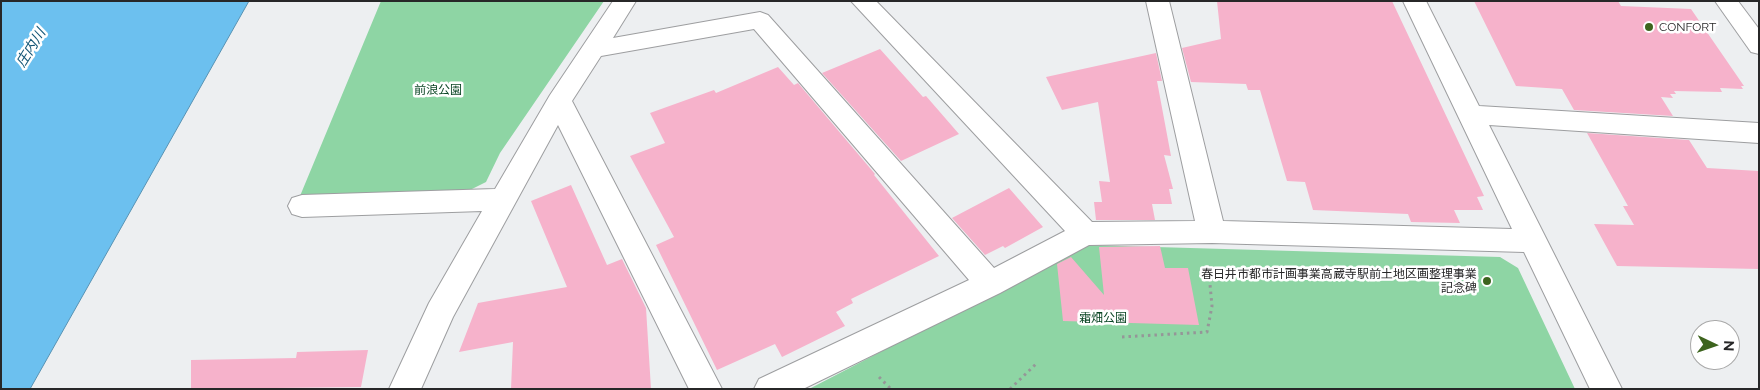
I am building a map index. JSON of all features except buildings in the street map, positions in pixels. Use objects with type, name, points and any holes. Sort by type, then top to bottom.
[{"type":"street","points":[[405,389],[440,312],[559,101],[625,1]]},
{"type":"street","points":[[862,1],[1085,234]]},
{"type":"street","points":[[1157,1],[1210,245]]},
{"type":"street","points":[[1414,1],[1606,389]]},
{"type":"street","points":[[1726,1],[1759,46]]},
{"type":"street","points":[[594,49],[760,20],[990,284]]},
{"type":"street","points":[[559,101],[706,389]]},
{"type":"street","points":[[1472,115],[1759,133]]},
{"type":"street","points":[[302,206],[503,200]]},
{"type":"street","points":[[770,389],[990,284],[1085,234],[1210,245],[1534,241]]},
{"type":"path","points":[[1122,337],[1207,332],[1212,306],[1210,245]]},
{"type":"path","points":[[1010,389],[1037,363]]},
{"type":"green space","name":"前浪公園","points":[[381,1],[604,1],[500,153],[486,182],[468,191],[300,196]]},
{"type":"green space","name":"霜畑公園","points":[[1087,245],[1500,257],[1518,268],[1575,389],[809,389]]},
{"type":"water","name":"庄内川","points":[[1,1],[249,1],[30,389],[1,389]]},
{"type":"place","name":"CONFORT","points":[[1649,27]]},
{"type":"place","name":"春日井市都市計画事業高蔵寺駅前土地区画整理事業 記念碑","points":[[1487,281]]}]
